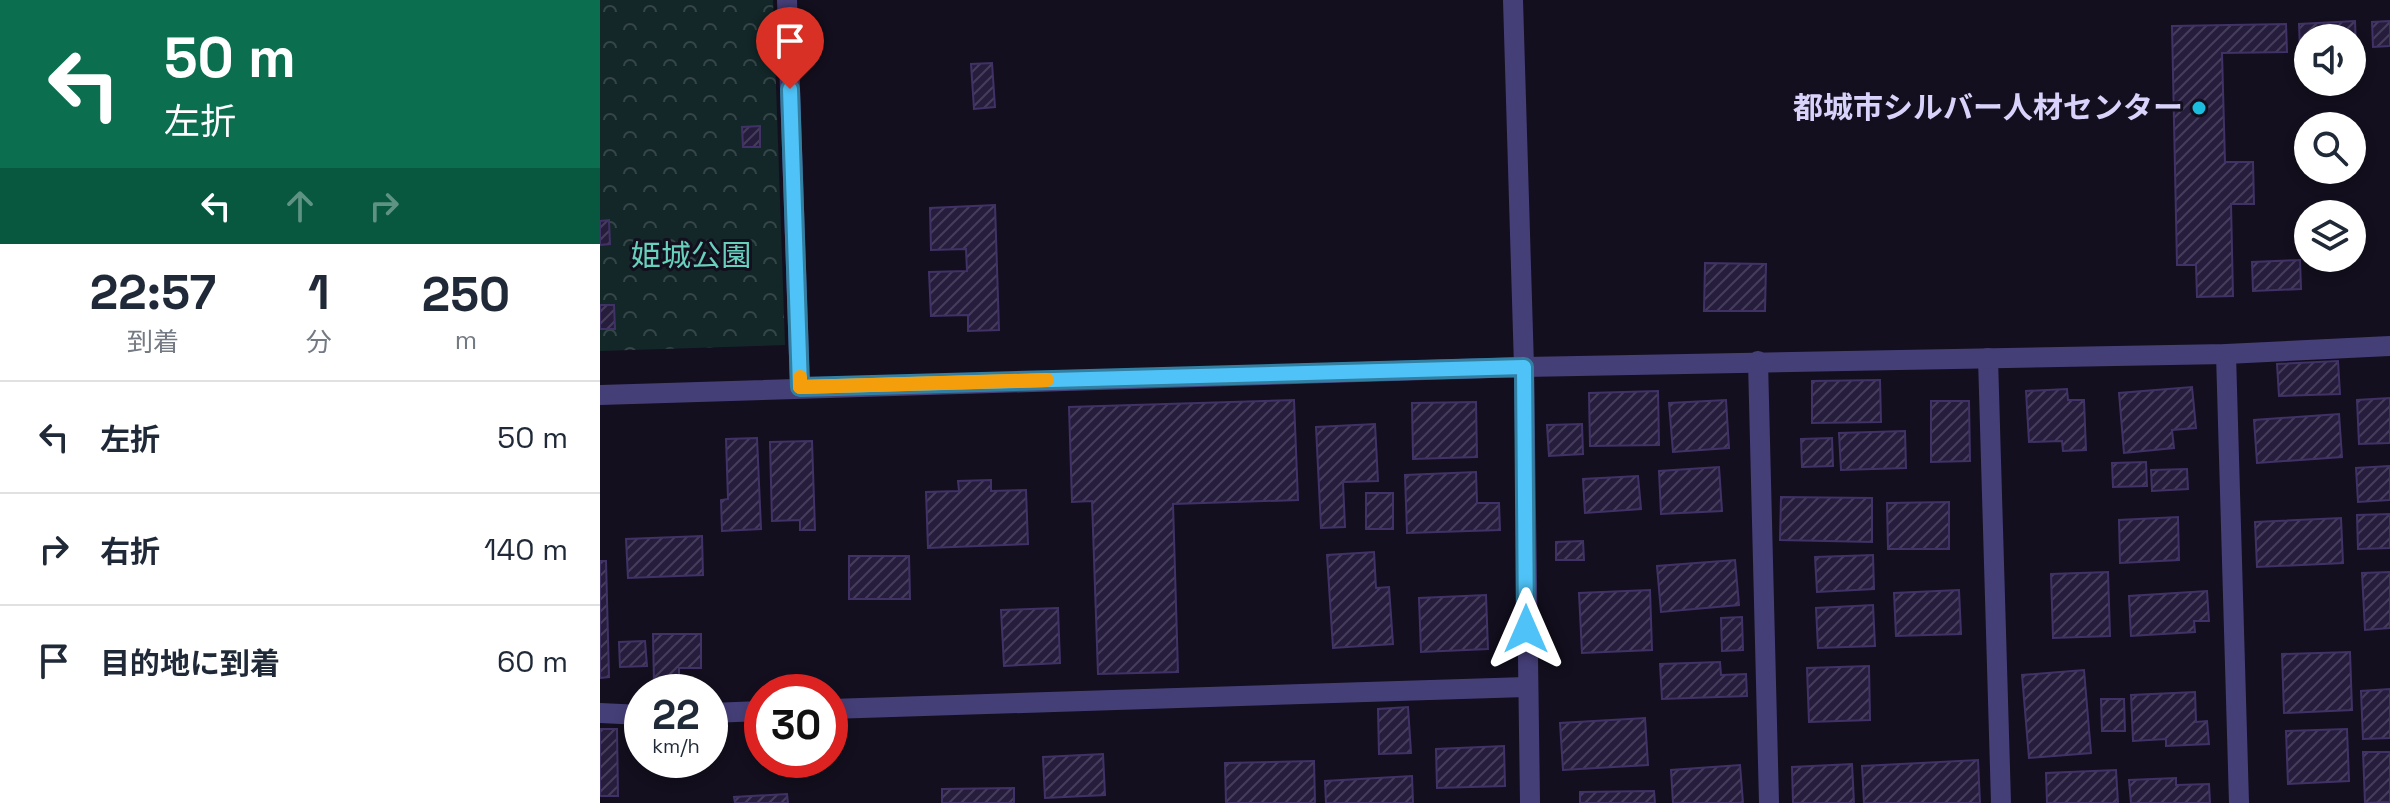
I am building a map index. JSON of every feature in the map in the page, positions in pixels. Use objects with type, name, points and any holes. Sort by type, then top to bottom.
[{"type":"street","points":[[787,0],[800,387]]},
{"type":"street","points":[[1513,0],[1524,367],[1530,803]]},
{"type":"street","points":[[600,395],[1758,361],[2226,354],[2390,346]]},
{"type":"street","points":[[2226,354],[2239,803]]},
{"type":"street","points":[[1988,358],[2001,803]]},
{"type":"street","points":[[1758,361],[1769,803]]},
{"type":"street","points":[[848,708],[1527,687]]},
{"type":"street","points":[[600,713],[624,714]]},
{"type":"green space","name":"姫城公園","points":[[600,0],[773,0],[785,345],[600,351]]},
{"type":"building","points":[[2355,21],[2355,24],[2299,24]]},
{"type":"building","points":[[2390,21],[2390,46],[2373,47],[2372,22]]},
{"type":"building","name":"都城市シルバー人材センター","points":[[2286,24],[2287,52],[2222,53],[2225,162],[2253,162],[2254,204],[2231,204],[2233,296],[2197,297],[2196,265],[2177,265],[2172,26]]},
{"type":"building","points":[[992,63],[995,107],[974,109],[971,64]]},
{"type":"building","points":[[760,126],[760,147],[743,147],[742,127]]},
{"type":"building","points":[[995,205],[999,330],[968,331],[968,315],[931,316],[929,272],[967,271],[966,249],[931,250],[930,208]]},
{"type":"building","points":[[609,220],[610,244],[600,245],[600,221]]},
{"type":"building","points":[[2294,260],[2294,272],[2300,272],[2301,289],[2253,291],[2252,262]]},
{"type":"building","points":[[1705,263],[1766,264],[1765,311],[1704,311]]},
{"type":"building","points":[[600,305],[614,305],[615,329],[600,329]]},
{"type":"building","points":[[2338,361],[2340,394],[2279,396],[2277,364]]},
{"type":"building","points":[[1880,380],[1881,422],[1812,423],[1812,381]]},
{"type":"building","points":[[2192,387],[2196,428],[2172,430],[2174,448],[2124,453],[2119,393]]},
{"type":"building","points":[[2067,389],[2068,400],[2084,400],[2086,450],[2063,451],[2062,441],[2029,442],[2026,391]]},
{"type":"building","points":[[1658,391],[1659,445],[1590,446],[1589,393]]},
{"type":"building","points":[[2390,398],[2390,443],[2359,444],[2357,400]]},
{"type":"building","points":[[1294,400],[1298,500],[1173,504],[1178,672],[1098,674],[1092,501],[1072,502],[1069,407]]},
{"type":"building","points":[[1726,400],[1729,448],[1673,452],[1669,403]]},
{"type":"building","points":[[1931,401],[1969,401],[1970,461],[1931,462]]},
{"type":"building","points":[[1476,402],[1477,457],[1413,459],[1412,403]]},
{"type":"building","points":[[2339,414],[2342,457],[2257,463],[2254,420]]},
{"type":"building","points":[[1375,424],[1378,481],[1343,482],[1345,527],[1321,528],[1316,427]]},
{"type":"building","points":[[1582,424],[1583,454],[1549,456],[1547,425]]},
{"type":"building","points":[[1905,431],[1906,468],[1841,470],[1839,433]]},
{"type":"building","points":[[757,438],[761,529],[722,531],[721,500],[728,499],[726,439]]},
{"type":"building","points":[[1832,438],[1833,466],[1802,467],[1801,439]]},
{"type":"building","points":[[812,441],[815,530],[800,530],[800,520],[772,521],[770,442]]},
{"type":"building","points":[[2146,462],[2147,486],[2113,487],[2112,463]]},
{"type":"building","points":[[2390,466],[2390,500],[2358,502],[2356,468]]},
{"type":"building","points":[[1719,467],[1722,511],[1661,514],[1659,471]]},
{"type":"building","points":[[2187,469],[2188,489],[2152,491],[2151,470]]},
{"type":"building","points":[[1476,472],[1477,503],[1499,503],[1500,530],[1407,533],[1405,475]]},
{"type":"building","points":[[1638,476],[1641,509],[1585,513],[1583,479]]},
{"type":"building","points":[[991,480],[991,491],[1026,490],[1028,544],[928,548],[926,492],[959,491],[958,481]]},
{"type":"building","points":[[1366,493],[1393,493],[1393,529],[1366,529]]},
{"type":"building","points":[[1781,497],[1872,498],[1872,542],[1780,540]]},
{"type":"building","points":[[1949,502],[1949,549],[1888,549],[1887,503]]},
{"type":"building","points":[[2390,514],[2390,548],[2358,549],[2357,515]]},
{"type":"building","points":[[2178,517],[2179,560],[2120,563],[2119,520]]},
{"type":"building","points":[[2341,518],[2343,563],[2257,567],[2255,522]]},
{"type":"building","points":[[702,536],[703,575],[628,578],[626,539]]},
{"type":"building","points":[[1583,541],[1584,560],[1556,560],[1556,542]]},
{"type":"building","points":[[1374,552],[1376,588],[1389,587],[1393,644],[1333,648],[1327,555]]},
{"type":"building","points":[[1873,555],[1874,589],[1817,592],[1815,557]]},
{"type":"building","points":[[849,556],[909,556],[910,599],[849,599]]},
{"type":"building","points":[[1735,560],[1739,605],[1661,612],[1657,566]]},
{"type":"building","points":[[600,561],[606,561],[609,677],[600,678]]},
{"type":"building","points":[[2108,572],[2110,636],[2053,638],[2051,574]]},
{"type":"building","points":[[2390,572],[2390,628],[2365,630],[2362,573]]},
{"type":"building","points":[[1650,590],[1652,650],[1582,653],[1579,593]]},
{"type":"building","points":[[1959,590],[1961,634],[1896,636],[1894,593]]},
{"type":"building","points":[[2207,591],[2209,621],[2194,621],[2195,632],[2131,636],[2129,596]]},
{"type":"building","points":[[1486,595],[1488,649],[1421,652],[1419,598]]},
{"type":"building","points":[[1873,605],[1875,646],[1818,648],[1816,608]]},
{"type":"building","points":[[1058,608],[1060,663],[1004,666],[1001,610]]},
{"type":"building","points":[[1742,617],[1743,650],[1722,651],[1721,618]]},
{"type":"building","points":[[653,634],[701,634],[701,668],[679,668],[679,674],[654,674]]},
{"type":"building","points":[[645,641],[647,666],[620,667],[619,642]]},
{"type":"building","points":[[2350,652],[2352,710],[2284,713],[2282,654]]},
{"type":"building","points":[[1720,662],[1721,675],[1746,674],[1747,696],[1662,699],[1660,664]]},
{"type":"building","points":[[1869,666],[1870,720],[1809,722],[1807,668]]},
{"type":"building","points":[[2084,670],[2091,753],[2029,758],[2022,675]]},
{"type":"building","points":[[2390,689],[2390,738],[2363,739],[2361,691]]},
{"type":"building","points":[[2195,692],[2196,722],[2207,721],[2209,744],[2166,746],[2166,739],[2133,741],[2131,695]]},
{"type":"building","points":[[2101,699],[2124,699],[2125,731],[2102,731]]},
{"type":"building","points":[[1408,707],[1411,753],[1379,754],[1378,709]]},
{"type":"building","points":[[1645,718],[1648,765],[1563,770],[1560,723]]},
{"type":"building","points":[[600,729],[617,729],[618,796],[600,796]]},
{"type":"building","points":[[2347,729],[2349,781],[2288,784],[2286,731]]},
{"type":"building","points":[[1504,746],[1505,786],[1437,788],[1436,749]]},
{"type":"building","points":[[2363,752],[2390,752],[2390,802],[2365,803]]},
{"type":"building","points":[[1103,754],[1105,795],[1045,798],[1043,757]]},
{"type":"building","points":[[1978,760],[1980,803],[1864,803],[1862,766]]},
{"type":"building","points":[[1314,761],[1315,803],[1226,803],[1225,763]]},
{"type":"building","points":[[1852,764],[1854,803],[1793,803],[1792,767]]},
{"type":"building","points":[[1740,765],[1743,803],[1673,803],[1671,770]]},
{"type":"building","points":[[2116,770],[2118,803],[2047,803],[2046,773]]},
{"type":"building","points":[[1412,776],[1413,803],[1326,803],[1325,781]]},
{"type":"building","points":[[2176,778],[2176,785],[2209,784],[2210,803],[2131,803],[2129,780]]},
{"type":"building","points":[[1014,788],[1014,803],[942,803],[942,789]]},
{"type":"building","points":[[1654,791],[1655,803],[1580,803],[1580,792]]},
{"type":"building","points":[[787,794],[788,803],[735,803],[734,797]]},
{"type":"slow traffic","points":[[800,377],[800,387],[1047,380]]},
{"type":"place","name":"都城市シルバー人材センター","points":[[2199,108]]},
{"type":"route","points":[[790,89],[800,387],[1524,367],[1526,629]]}]
